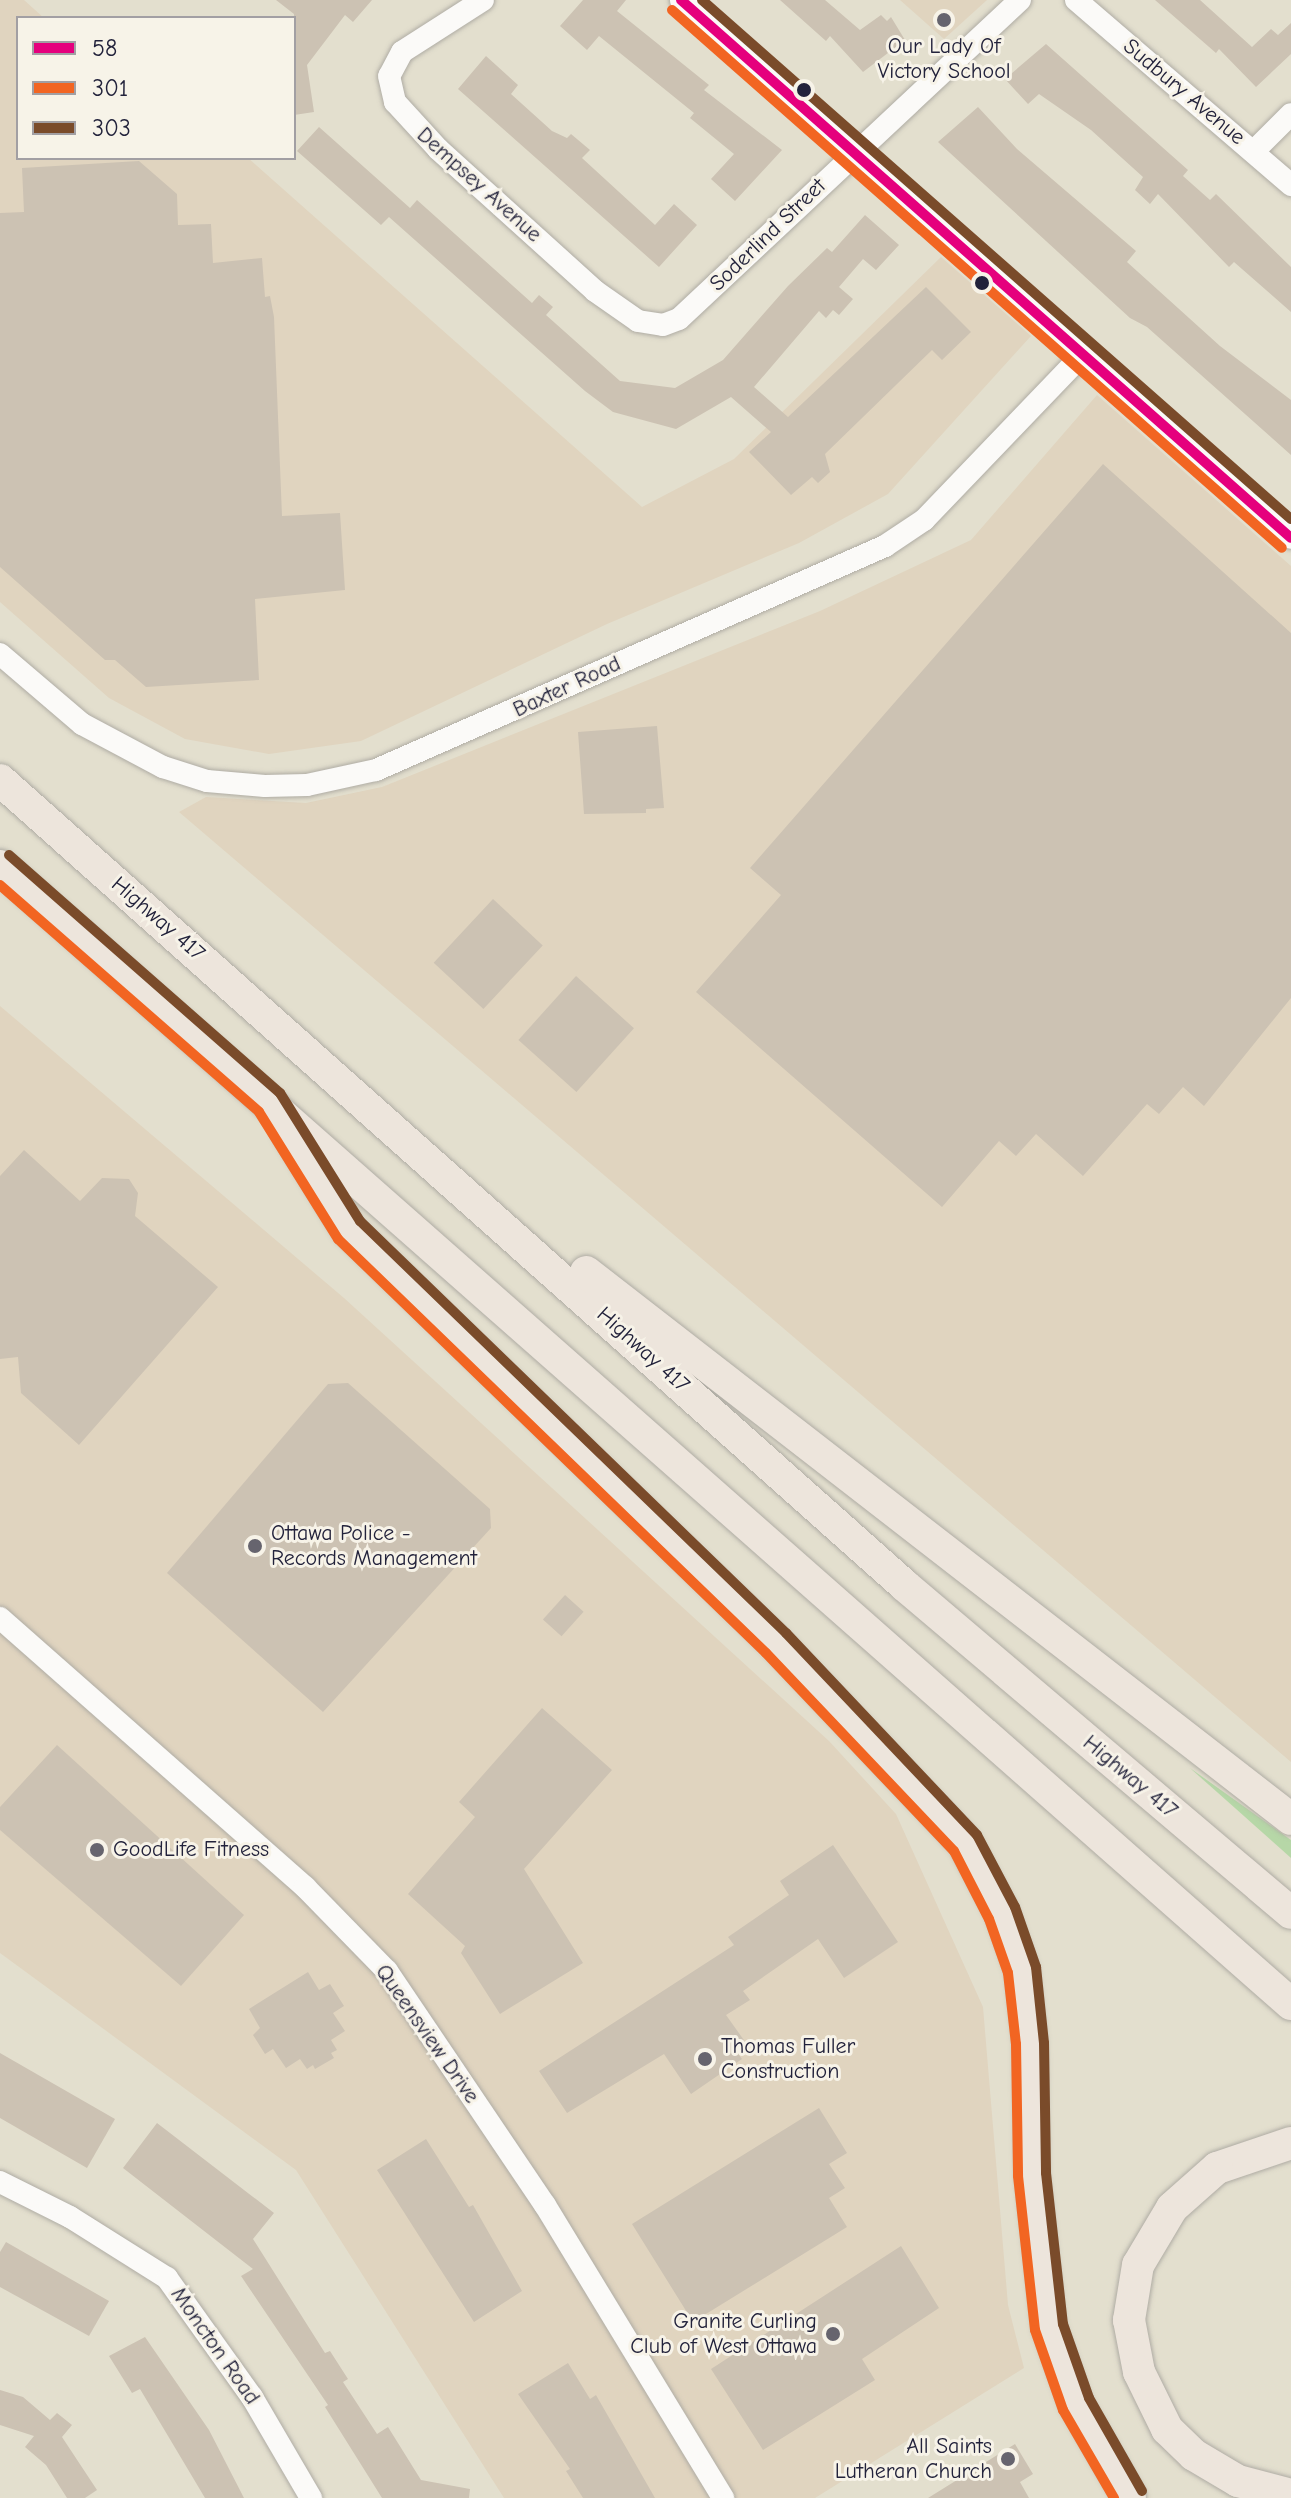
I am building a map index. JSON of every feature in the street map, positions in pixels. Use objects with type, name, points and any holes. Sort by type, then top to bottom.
[{"type":"highway","name":"Highway 417","points":[[0,780],[390,1123],[904,1585],[1291,1913]]},
{"type":"highway","points":[[0,866],[1291,2004]]},
{"type":"highway","points":[[270,1103],[349,1230],[776,1643],[965,1843],[1002,1913],[1022,1970],[1030,2043],[1033,2188],[1042,2290],[1056,2353],[1076,2404],[1130,2498]]},
{"type":"highway","points":[[390,1123],[455,1165],[704,1368],[1291,1819]]},
{"type":"highway","points":[[1291,2143],[1217,2168],[1186,2193],[1149,2240],[1134,2280],[1129,2320],[1139,2372],[1167,2429],[1194,2455],[1238,2481],[1291,2495]]},
{"type":"street","name":"Dempsey Avenue","points":[[483,0],[402,52],[389,76],[395,102],[438,149],[616,306],[638,321],[663,325],[691,308]]},
{"type":"street","points":[[681,0],[1291,538]]},
{"type":"street","name":"Soderlind Street","points":[[691,308],[853,153],[1020,0]]},
{"type":"street","name":"Sudbury Avenue","points":[[1076,0],[1291,185]]},
{"type":"street","points":[[1254,151],[1291,114]]},
{"type":"street","name":"Baxter Road","points":[[0,654],[82,724],[163,767],[207,781],[265,786],[307,785],[376,770],[885,546],[924,520],[1083,354]]},
{"type":"street","name":"Queensview Drive","points":[[0,1618],[305,1887],[387,1971],[545,2205],[723,2498]]},
{"type":"street","name":"Moncton Road","points":[[0,2182],[70,2217],[167,2278],[252,2397],[311,2498]]},
{"type":"shaded area","points":[[0,0],[24,0],[42,16],[16,16],[16,160],[250,160],[642,507],[734,459],[941,257],[1031,336],[888,494],[799,543],[607,624],[361,741],[269,754],[185,739],[109,698],[0,602]]},
{"type":"shaded area","name":"Our Lady Of Victory School","points":[[900,0],[987,0],[944,39]]},
{"type":"shaded area","points":[[1097,395],[1291,566],[1291,1762],[179,812],[206,797],[306,803],[382,787],[820,611],[971,540]]},
{"type":"shaded area","points":[[0,1006],[344,1298],[829,1741],[896,1814],[983,2007],[1008,2305],[1024,2368],[815,2498],[504,2498],[296,2170],[0,1953]]},
{"type":"green space","points":[[1190,1768],[1291,1840],[1291,1858]]},
{"type":"building","points":[[276,0],[372,0],[353,22],[345,15],[307,65],[314,112],[296,115],[296,16]]},
{"type":"building","points":[[583,0],[626,0],[617,11],[709,85],[704,90],[782,150],[735,201],[711,179],[734,154],[690,118],[694,113],[599,36],[587,50],[560,26]]},
{"type":"building","points":[[780,0],[825,0],[860,30],[881,15],[887,21],[891,17],[905,40],[863,72],[830,36],[826,41]]},
{"type":"building","points":[[1155,0],[1200,0],[1252,47],[1271,29],[1278,35],[1291,23],[1291,54],[1256,87],[1219,49],[1216,53]]},
{"type":"building","points":[[1046,44],[1188,170],[1183,176],[1210,200],[1216,194],[1291,267],[1291,312],[1234,262],[1229,267],[1158,194],[1150,204],[1135,190],[1143,177],[1091,130],[1039,94],[1028,104],[1005,79]]},
{"type":"building","points":[[486,56],[518,85],[511,94],[552,131],[567,138],[571,134],[590,150],[582,158],[655,225],[674,204],[697,225],[659,267],[458,89]]},
{"type":"building","points":[[978,107],[1017,149],[1136,251],[1127,262],[1220,346],[1291,400],[1291,455],[1147,327],[1130,318],[938,142]]},
{"type":"building","points":[[319,127],[410,208],[417,200],[532,303],[539,295],[553,307],[546,315],[620,381],[675,388],[723,360],[788,286],[827,248],[832,252],[865,215],[899,245],[876,270],[863,259],[839,287],[853,299],[839,315],[833,310],[826,318],[819,311],[754,387],[788,417],[926,287],[971,332],[942,360],[932,350],[825,454],[830,472],[818,483],[812,477],[791,495],[749,452],[771,432],[731,397],[676,429],[613,412],[585,391],[389,217],[381,225],[297,151]]},
{"type":"building","points":[[139,161],[177,194],[178,225],[211,224],[213,263],[262,258],[265,297],[270,296],[274,317],[282,516],[340,513],[345,590],[255,599],[259,680],[146,687],[115,660],[105,660],[0,567],[0,213],[24,212],[22,168]]},
{"type":"building","points":[[1103,464],[1291,633],[1291,998],[1204,1106],[1183,1087],[1159,1114],[1147,1104],[1083,1176],[1036,1134],[1016,1156],[999,1141],[942,1207],[696,992],[781,895],[750,868]]},
{"type":"building","points":[[657,726],[664,808],[646,809],[646,813],[584,814],[578,732]]},
{"type":"building","points":[[493,899],[543,945],[483,1009],[434,963]]},
{"type":"building","points":[[576,976],[634,1028],[576,1092],[518,1040]]},
{"type":"building","points":[[24,1150],[80,1201],[102,1178],[129,1179],[138,1193],[135,1216],[218,1287],[79,1445],[21,1393],[18,1357],[0,1359],[0,1176]]},
{"type":"building","points":[[348,1383],[490,1509],[491,1528],[323,1712],[167,1573],[328,1384]]},
{"type":"building","points":[[565,1595],[584,1612],[561,1636],[543,1620]]},
{"type":"building","points":[[542,1708],[612,1770],[524,1869],[583,1963],[500,2014],[461,1953],[465,1946],[408,1894],[475,1817],[459,1802]]},
{"type":"building","name":"GoodLife Fitness","points":[[57,1745],[244,1915],[181,1986],[0,1830],[0,1807]]},
{"type":"building","points":[[833,1845],[898,1942],[844,1978],[818,1939],[743,1991],[750,2000],[726,2015],[746,2043],[735,2050],[742,2059],[691,2094],[664,2054],[567,2113],[539,2071],[734,1945],[728,1937],[789,1895],[780,1881]]},
{"type":"building","points":[[308,1972],[319,1990],[330,1984],[344,2006],[333,2013],[345,2031],[331,2040],[337,2050],[331,2053],[334,2058],[315,2069],[313,2065],[307,2069],[300,2059],[286,2068],[273,2049],[265,2054],[253,2035],[260,2028],[249,2009]]},
{"type":"building","points":[[0,2053],[115,2119],[87,2168],[0,2118]]},
{"type":"building","points":[[819,2108],[847,2153],[829,2164],[845,2188],[829,2198],[847,2227],[693,2322],[632,2224]]},
{"type":"building","points":[[157,2123],[274,2213],[253,2239],[325,2353],[330,2351],[348,2379],[343,2382],[377,2434],[388,2427],[421,2480],[470,2489],[469,2498],[382,2498],[325,2407],[328,2405],[241,2276],[253,2269],[123,2168]]},
{"type":"building","points":[[426,2139],[469,2207],[473,2205],[522,2291],[474,2322],[377,2170]]},
{"type":"building","points":[[6,2242],[109,2301],[89,2336],[0,2287],[0,2252]]},
{"type":"building","name":"Granite Curling Club of West Ottawa","points":[[901,2246],[939,2308],[862,2359],[875,2380],[763,2450],[711,2369]]},
{"type":"building","points":[[145,2337],[209,2430],[244,2498],[205,2498],[140,2389],[132,2393],[109,2356]]},
{"type":"building","points":[[568,2363],[590,2399],[596,2395],[655,2498],[583,2498],[566,2471],[570,2469],[518,2394]]},
{"type":"building","points":[[0,2390],[23,2397],[50,2420],[57,2413],[72,2425],[62,2437],[97,2490],[85,2498],[67,2498],[46,2465],[25,2447],[34,2436],[0,2425]]},
{"type":"building","name":"All Saints Lutheran Church","points":[[1015,2444],[1033,2474],[1020,2482],[1029,2498],[928,2498]]},
{"type":"transit line","name":"58","points":[[681,0],[1291,538]]},
{"type":"transit line","name":"303","points":[[702,0],[1291,519]]},
{"type":"transit line","name":"301","points":[[672,10],[1282,548]]},
{"type":"transit line","name":"303","points":[[9,855],[280,1093],[360,1221],[786,1633],[977,1835],[1015,1907],[1036,1967],[1044,2043],[1046,2173],[1063,2324],[1089,2398],[1142,2491]]},
{"type":"transit line","name":"301","points":[[0,885],[259,1112],[338,1239],[766,1653],[954,1851],[989,1919],[1008,1973],[1016,2044],[1018,2176],[1035,2330],[1063,2410],[1114,2498]]},
{"type":"place","name":"Our Lady Of Victory School","points":[[944,20]]},
{"type":"place","name":"Ottawa Police - Records Management","points":[[255,1546]]},
{"type":"place","name":"GoodLife Fitness","points":[[97,1850]]},
{"type":"place","name":"Thomas Fuller Construction","points":[[705,2059]]},
{"type":"place","name":"Granite Curling Club of West Ottawa","points":[[833,2334]]},
{"type":"place","name":"All Saints Lutheran Church","points":[[1008,2459]]}]
